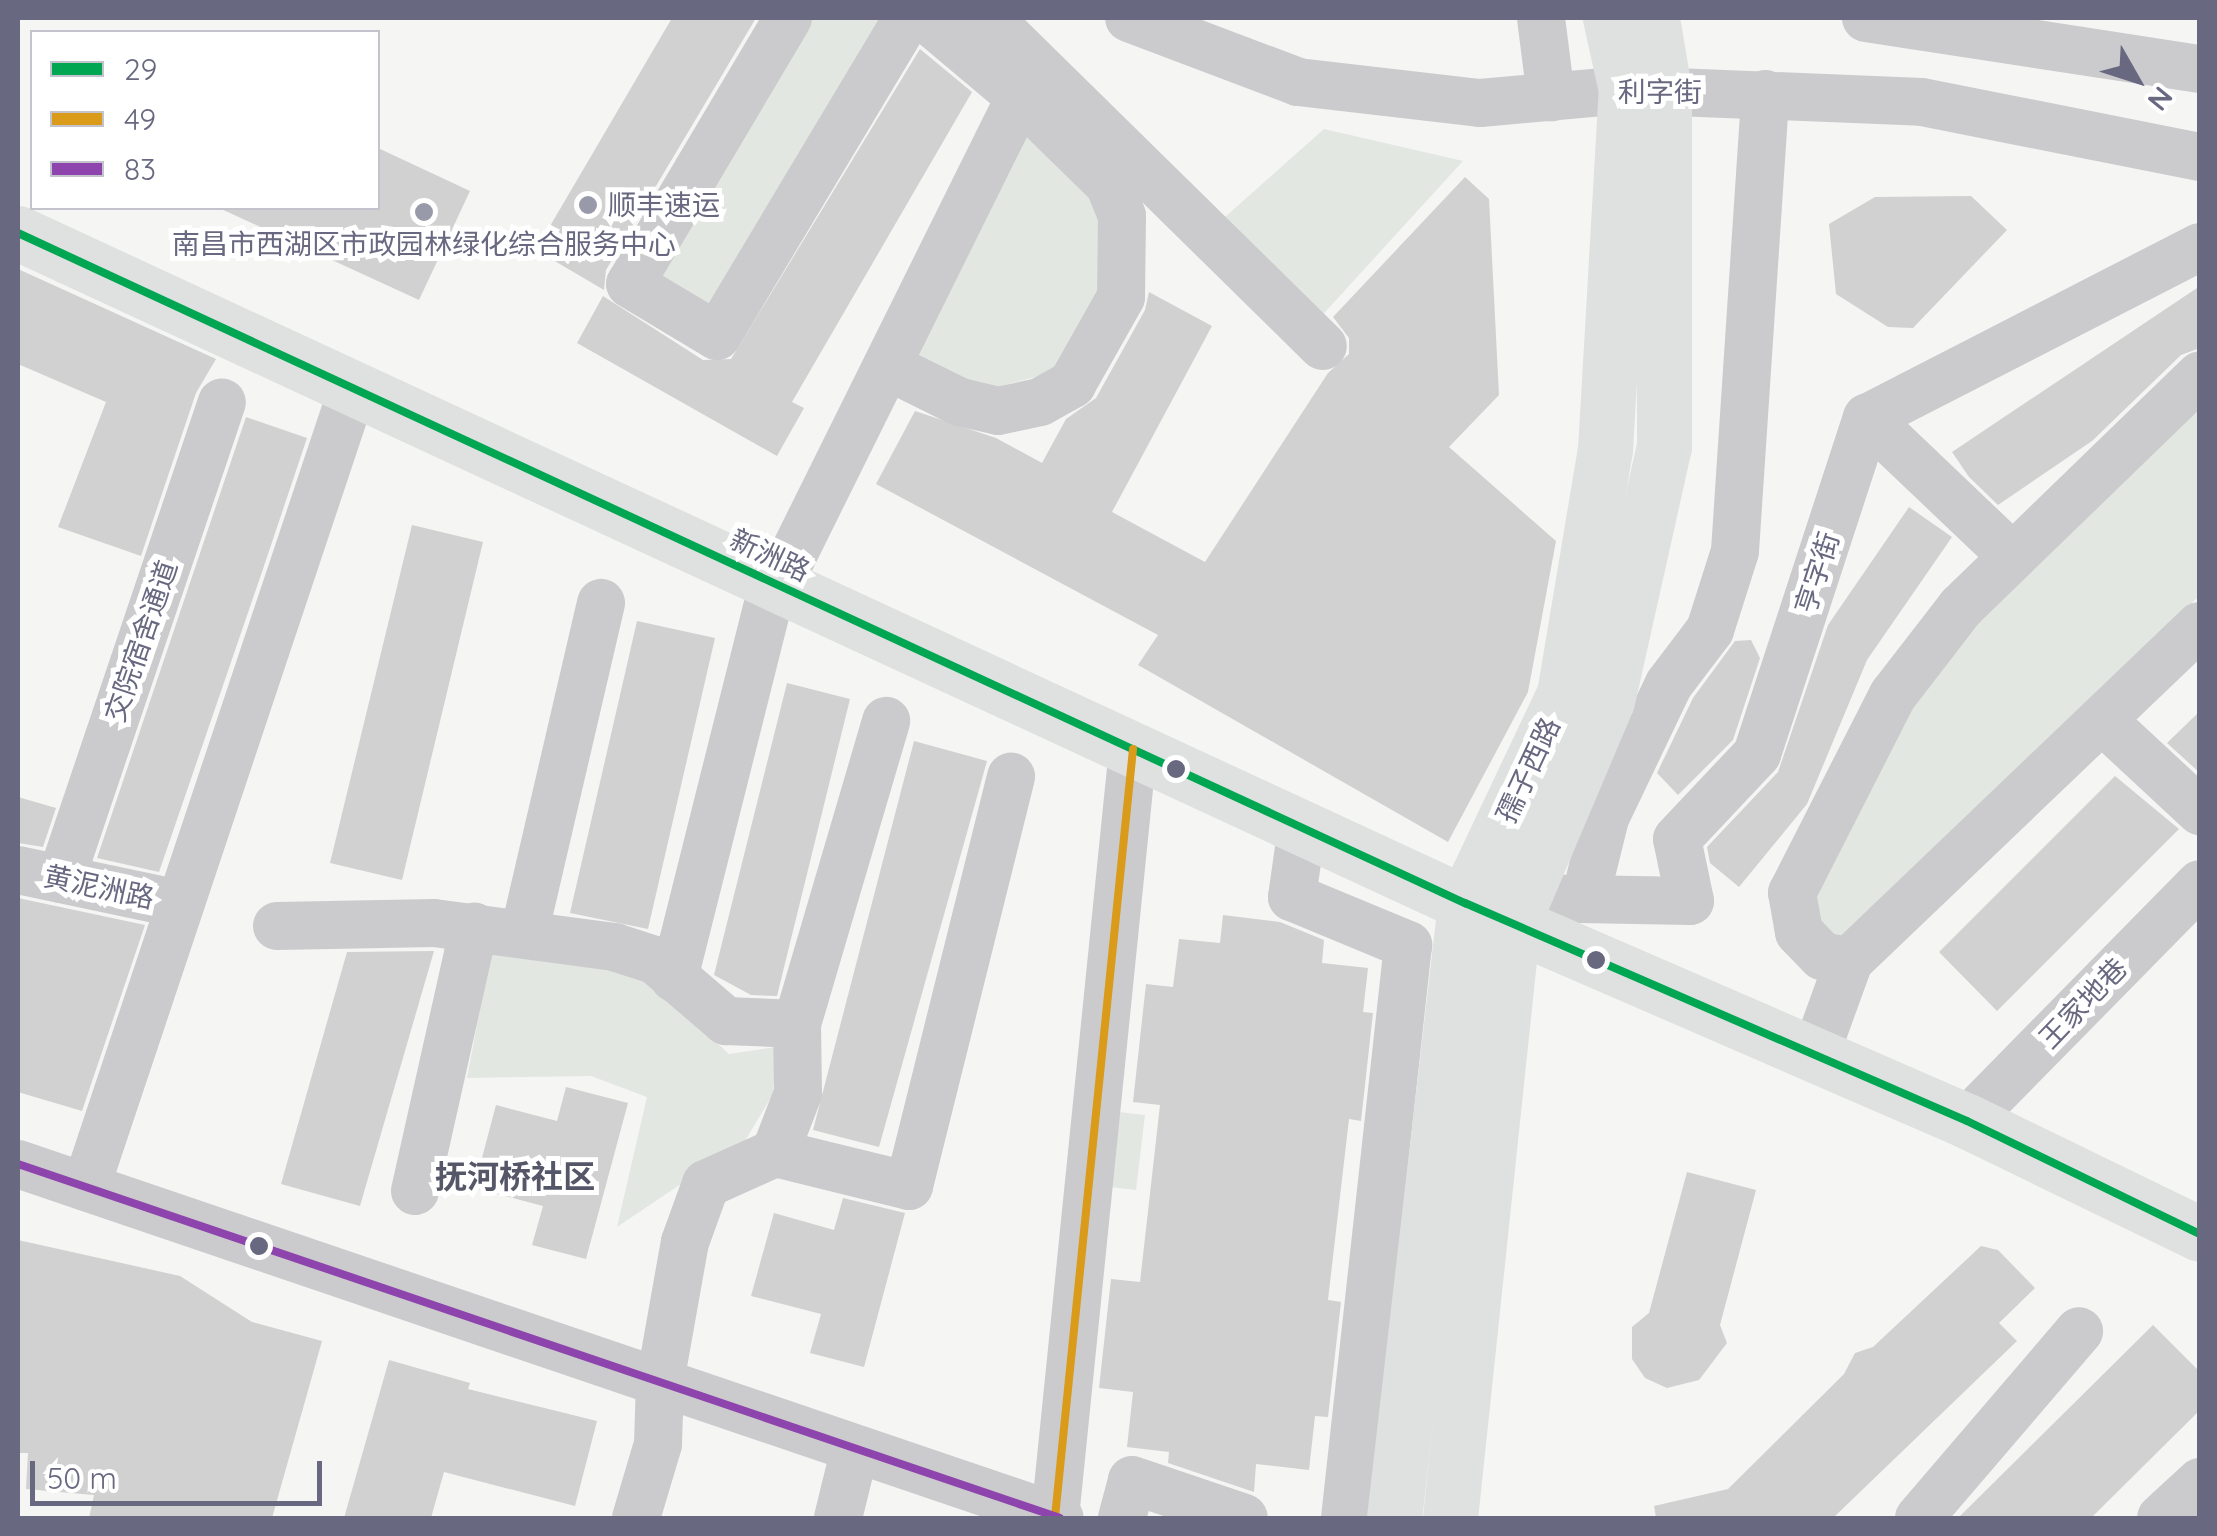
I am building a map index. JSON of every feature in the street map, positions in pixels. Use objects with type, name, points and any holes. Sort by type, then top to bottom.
[{"type":"main road","name":"孺子西路","points":[[1610,18],[1645,90]]},
{"type":"main road","name":"孺子西路","points":[[1394,1518],[1403,1231],[1494,901],[1607,701],[1664,447],[1645,90],[1652,18]]},
{"type":"main road","name":"新洲路","points":[[18,208],[781,573],[1494,901],[1815,1055],[1967,1121],[2200,1234]]},
{"type":"main road","name":"新洲路","points":[[18,233],[353,388],[781,573],[1133,749],[1302,828],[1494,901]]},
{"type":"main road","name":"孺子西路","points":[[1450,1518],[1494,901]]},
{"type":"street","points":[[788,18],[630,284],[717,336],[906,18]]},
{"type":"street","points":[[887,366],[960,402],[998,410],[1040,402],[1072,384],[1121,297],[1122,216],[1109,184],[1020,97],[926,18]]},
{"type":"street","points":[[989,18],[1323,346]]},
{"type":"street","name":"利字街","points":[[1129,18],[1298,82],[1480,102],[1645,90],[1922,102],[2200,157]]},
{"type":"street","points":[[1541,18],[1550,97]]},
{"type":"street","points":[[1866,18],[2200,69]]},
{"type":"street","points":[[1585,899],[1605,818],[1669,684],[1710,630],[1735,550],[1764,94]]},
{"type":"street","points":[[674,978],[781,573],[1020,97]]},
{"type":"street","points":[[2012,556],[1867,418],[2200,247]]},
{"type":"street","points":[[1849,961],[1822,956],[1798,932],[1792,893],[1893,695],[1961,607],[2200,374]]},
{"type":"street","points":[[86,1187],[353,388]]},
{"type":"street","name":"交院宿舍通道","points":[[39,875],[222,402]]},
{"type":"street","name":"亨字街","points":[[1494,901],[1690,901],[1677,839],[1757,754],[1867,418]]},
{"type":"street","points":[[524,934],[601,604]]},
{"type":"street","points":[[1815,1055],[1849,961],[2200,626]]},
{"type":"street","points":[[775,1153],[798,1093],[797,1024],[886,720]]},
{"type":"street","points":[[2102,720],[2200,811]]},
{"type":"street","points":[[18,1164],[1058,1518],[1133,749]]},
{"type":"street","points":[[636,1518],[658,1444],[660,1382],[684,1242],[706,1184],[775,1153],[909,1186],[1011,776]]},
{"type":"street","points":[[1302,828],[1292,897],[1408,945],[1403,1231],[1345,1518]]},
{"type":"street","name":"黄泥洲路","points":[[39,875],[180,904]]},
{"type":"street","name":"王家地巷","points":[[1967,1121],[2200,884]]},
{"type":"street","points":[[277,926],[323,920],[474,927],[614,947],[655,960],[726,1020],[797,1024]]},
{"type":"street","points":[[415,1191],[474,927]]},
{"type":"street","points":[[1919,1518],[2079,1331]]},
{"type":"street","points":[[838,1518],[855,1448]]},
{"type":"street","points":[[1122,1518],[1132,1480],[1244,1518]]},
{"type":"street","points":[[2161,1518],[2200,1482]]},
{"type":"shaded area","points":[[791,18],[904,18],[718,334],[633,285]]},
{"type":"shaded area","points":[[1022,113],[1107,197],[1104,299],[1066,369],[970,394],[901,361]]},
{"type":"shaded area","points":[[1324,129],[1463,161],[1316,322],[1216,225]]},
{"type":"shaded area","points":[[2199,400],[2199,596],[1857,934],[1837,943],[1820,928],[1810,901],[1910,709],[1971,622]]},
{"type":"shaded area","points":[[491,950],[643,973],[729,1054],[776,1047],[773,1094],[745,1141],[617,1227],[647,1097],[591,1076],[467,1078]]},
{"type":"shaded area","points":[[1118,1112],[1145,1115],[1136,1190],[1109,1187]]},
{"type":"building","points":[[672,18],[756,18],[606,270],[604,290],[536,250]]},
{"type":"building","points":[[920,49],[972,92],[792,402],[804,408],[777,456],[577,343],[603,296],[703,360],[731,359]]},
{"type":"building","points":[[380,149],[470,191],[419,300],[223,210],[380,210]]},
{"type":"building","points":[[1465,177],[1489,199],[1499,395],[1449,447],[1556,541],[1528,692],[1448,842],[1138,665],[1158,635],[876,484],[915,411],[996,438],[1042,463],[1066,419],[1096,398],[1145,310],[1149,292],[1212,326],[1112,512],[1205,562],[1328,373],[1349,354],[1349,338],[1333,317]]},
{"type":"building","points":[[1971,196],[2007,230],[1913,328],[1888,327],[1836,294],[1829,224],[1875,197]]},
{"type":"building","points":[[18,269],[216,359],[196,393],[141,556],[58,527],[106,402],[18,364]]},
{"type":"building","points":[[2200,286],[2200,348],[2181,355],[2092,441],[1998,505],[1969,477],[1952,452]]},
{"type":"building","points":[[246,417],[307,438],[264,566],[159,872],[97,858]]},
{"type":"building","points":[[1909,507],[1952,537],[1867,660],[1807,804],[1739,887],[1710,863],[1707,847],[1778,772],[1828,625]]},
{"type":"building","points":[[412,525],[483,542],[402,880],[330,863]]},
{"type":"building","points":[[637,621],[715,638],[648,929],[570,913]]},
{"type":"building","points":[[1751,640],[1760,658],[1733,740],[1678,795],[1657,773],[1693,698],[1735,641]]},
{"type":"building","points":[[787,683],[850,699],[777,996],[751,995],[714,975]]},
{"type":"building","points":[[2200,711],[2200,773],[2167,743]]},
{"type":"building","points":[[914,741],[987,761],[879,1147],[813,1130]]},
{"type":"building","points":[[2115,776],[2179,829],[1997,1011],[1939,952]]},
{"type":"building","points":[[18,797],[56,808],[43,847],[18,843]]},
{"type":"building","points":[[18,898],[145,925],[82,1111],[18,1092]]},
{"type":"building","points":[[1223,915],[1280,922],[1324,940],[1322,963],[1368,968],[1363,1012],[1373,1013],[1361,1121],[1349,1119],[1328,1300],[1341,1302],[1328,1417],[1315,1416],[1309,1470],[1256,1464],[1254,1492],[1168,1463],[1169,1452],[1127,1447],[1133,1392],[1099,1388],[1111,1279],[1140,1282],[1160,1105],[1133,1102],[1146,984],[1173,987],[1179,939],[1220,943]]},
{"type":"building","points":[[434,951],[360,1206],[281,1184],[347,952]]},
{"type":"building","points":[[566,1087],[628,1103],[586,1259],[532,1245],[543,1206],[474,1188],[496,1105],[557,1121]]},
{"type":"building","points":[[1687,1172],[1756,1190],[1720,1325],[1727,1343],[1699,1380],[1667,1388],[1645,1378],[1632,1359],[1632,1327],[1649,1313]]},
{"type":"building","points":[[843,1198],[905,1213],[864,1367],[810,1353],[821,1314],[751,1296],[774,1213],[834,1230]]},
{"type":"building","points":[[18,1240],[180,1276],[252,1322],[322,1341],[272,1518],[89,1518],[94,1495],[26,1489],[28,1453],[18,1453]]},
{"type":"building","points":[[1981,1246],[1998,1250],[2035,1288],[1999,1323],[2017,1341],[1833,1518],[1656,1518],[1654,1506],[1728,1489],[1844,1374],[1855,1353],[1873,1347]]},
{"type":"building","points":[[2153,1325],[2200,1372],[2200,1410],[2091,1518],[1958,1518]]},
{"type":"building","points":[[389,1360],[470,1383],[468,1389],[597,1421],[575,1506],[444,1472],[431,1518],[344,1518]]},
{"type":"transit line","name":"29","points":[[18,233],[1465,903],[1967,1121],[2200,1234]]},
{"type":"transit line","name":"49","points":[[1055,1517],[1133,749]]},
{"type":"transit line","name":"83","points":[[18,1164],[1060,1518]]},
{"type":"place","name":"顺丰速运","points":[[588,205]]},
{"type":"place","name":"南昌市西湖区市政园林绿化综合服务中心","points":[[424,212]]},
{"type":"district","name":"抚河桥社区","points":[[515,1176]]}]
